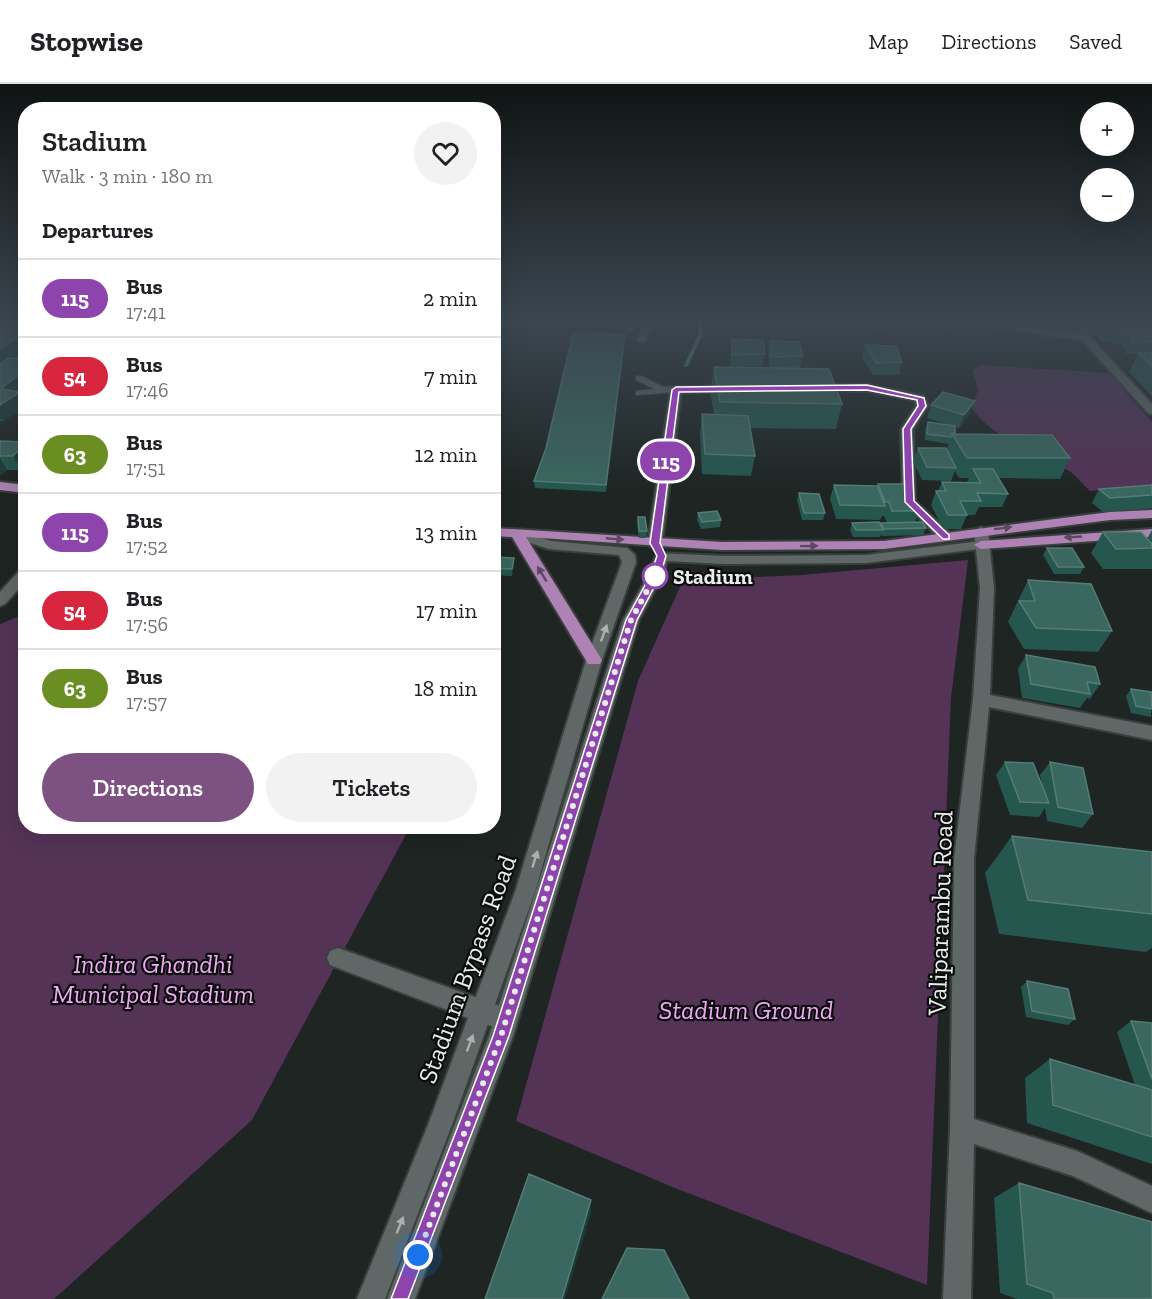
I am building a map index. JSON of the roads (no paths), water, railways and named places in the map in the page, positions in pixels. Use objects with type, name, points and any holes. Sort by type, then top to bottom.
[{"type":"main road","points":[[0,486],[18,488]]},
{"type":"main road","points":[[981,538],[1110,516],[1152,513]]},
{"type":"main road","points":[[501,533],[556,534],[658,549],[722,546],[884,545],[946,537],[981,538],[1152,532]]},
{"type":"main road","points":[[517,534],[594,660]]},
{"type":"street","points":[[1122,379],[1152,411]]},
{"type":"street","points":[[807,388],[867,388],[920,398],[922,406],[907,429],[909,502],[946,537]]},
{"type":"street","points":[[401,1299],[506,1019],[631,620],[655,576],[670,390],[747,389]]},
{"type":"street","name":"Stadium Bypass Road","points":[[371,1299],[440,1125],[525,892],[594,660],[629,562],[628,555],[622,551],[549,545],[517,534]]},
{"type":"street","points":[[658,549],[724,560],[866,559],[981,538]]},
{"type":"street","name":"Valiparambu Road","points":[[957,1299],[962,1128],[964,859],[981,699],[987,588],[981,538]]},
{"type":"street","points":[[0,601],[18,581]]},
{"type":"street","points":[[981,699],[1152,733]]},
{"type":"street","points":[[338,958],[481,1012],[506,1019]]},
{"type":"street","points":[[962,1128],[1077,1164],[1152,1200]]},
{"type":"lane","points":[[641,379],[670,390]]},
{"type":"lane","points":[[639,393],[670,390]]},
{"type":"place","name":"Stadium","points":[[655,576]]},
{"type":"park label","name":"Indira Ghandhi Municipal Stadium","points":[[153,979]]},
{"type":"park label","name":"Stadium Ground","points":[[746,1010]]}]
